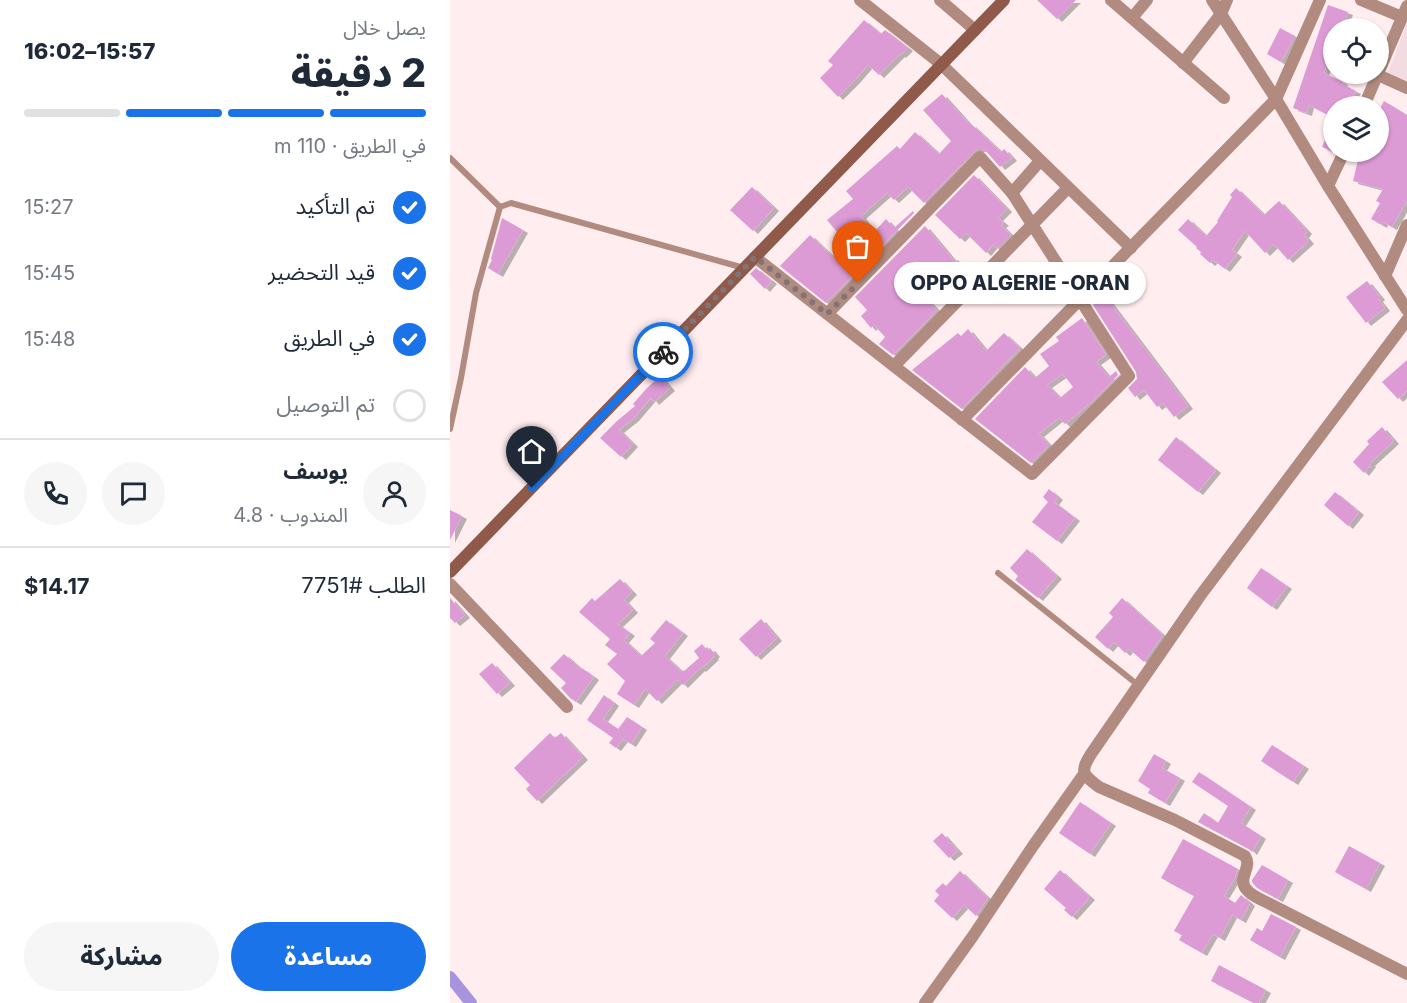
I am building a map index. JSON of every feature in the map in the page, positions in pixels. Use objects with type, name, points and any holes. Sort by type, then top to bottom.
[{"type":"main road","points":[[450,573],[1004,0]]},
{"type":"street","points":[[860,0],[941,64],[1131,248]]},
{"type":"street","points":[[939,0],[975,30]]},
{"type":"street","points":[[1112,0],[1224,98]]},
{"type":"street","points":[[1132,18],[1147,0]]},
{"type":"street","points":[[1212,0],[1407,310]]},
{"type":"street","points":[[1183,63],[1221,14],[1227,0]]},
{"type":"street","points":[[962,420],[1276,99],[1320,0]]},
{"type":"street","points":[[1361,0],[1404,12],[1389,48]]},
{"type":"street","points":[[1389,80],[1407,88]]},
{"type":"street","points":[[755,257],[827,314],[894,366],[962,420],[1032,474],[1129,376],[1012,193],[980,157],[827,314]]},
{"type":"street","points":[[1012,193],[1040,161]]},
{"type":"street","points":[[1328,186],[1339,162]]},
{"type":"street","points":[[894,366],[1068,188]]},
{"type":"street","points":[[1384,276],[1407,225]]},
{"type":"street","points":[[925,1003],[1084,774],[1084,768],[1091,754],[1200,596],[1407,320]]},
{"type":"street","points":[[450,584],[567,707]]},
{"type":"street","points":[[1084,774],[1099,787],[1174,820],[1241,854],[1248,861],[1243,879],[1247,890],[1274,907],[1407,974]]},
{"type":"lane","points":[[450,158],[500,207]]},
{"type":"lane","points":[[500,207],[512,203],[744,268]]},
{"type":"lane","points":[[450,429],[476,293],[500,207]]},
{"type":"lane","points":[[998,573],[1138,685]]},
{"type":"shaded area","points":[[1407,23],[1407,81],[1389,73]]},
{"type":"building","points":[[1037,0],[1076,0],[1057,19]]},
{"type":"building","points":[[1328,5],[1348,12],[1346,18],[1324,18]]},
{"type":"building","points":[[864,20],[881,34],[885,30],[908,48],[879,75],[868,65],[838,97],[820,78],[833,65],[828,61]]},
{"type":"building","points":[[1323,20],[1323,84],[1342,84],[1356,91],[1353,96],[1323,96],[1323,112],[1309,105],[1307,113],[1293,108]]},
{"type":"building","points":[[1280,28],[1295,36],[1281,62],[1267,54]]},
{"type":"building","points":[[942,94],[970,125],[1001,152],[1004,149],[1012,158],[1000,167],[986,151],[977,149],[924,203],[908,187],[894,200],[887,193],[861,216],[874,232],[886,219],[894,228],[913,211],[914,213],[826,303],[780,266],[810,235],[839,263],[852,250],[827,220],[853,199],[846,191],[897,146],[900,149],[915,132],[939,154],[951,141],[923,110]]},
{"type":"building","points":[[1389,104],[1407,115],[1407,201],[1392,227],[1371,219],[1380,203],[1376,201],[1383,189],[1353,181],[1358,162],[1389,162]]},
{"type":"building","points":[[974,175],[1007,209],[998,218],[1004,223],[1001,225],[1011,235],[997,249],[993,245],[986,253],[966,233],[960,239],[935,215]]},
{"type":"building","points":[[752,187],[774,208],[753,231],[730,210]]},
{"type":"building","points":[[1236,188],[1264,215],[1279,201],[1307,231],[1304,235],[1309,241],[1288,260],[1274,244],[1265,253],[1245,231],[1232,250],[1237,254],[1225,269],[1213,260],[1210,263],[1200,254],[1197,247],[1178,230],[1188,219],[1206,236],[1218,222],[1232,197],[1230,195]]},
{"type":"building","points":[[502,218],[523,230],[498,274],[488,268]]},
{"type":"building","points":[[925,226],[955,262],[958,260],[972,275],[949,298],[924,271],[905,287],[920,303],[926,298],[937,310],[893,355],[879,344],[885,337],[874,325],[871,328],[861,316],[867,310],[855,297]]},
{"type":"building","points":[[756,268],[772,281],[765,289],[750,274]]},
{"type":"building","points":[[1367,281],[1380,297],[1378,299],[1385,308],[1366,323],[1346,297]]},
{"type":"building","points":[[1105,296],[1188,406],[1174,417],[1163,403],[1157,407],[1144,390],[1135,397],[1128,388],[1137,379],[1136,372],[1093,305]]},
{"type":"building","points":[[1082,318],[1106,355],[1096,362],[1109,377],[1116,371],[1118,375],[1094,400],[1065,424],[1059,418],[1039,434],[1049,445],[1031,463],[975,419],[1025,367],[1035,378],[1049,366],[1040,354],[1059,341],[1056,337]],"holes":[[[1063,374],[1073,387],[1060,398],[1047,385]]]},
{"type":"building","points":[[968,329],[986,351],[1004,333],[1020,348],[962,409],[912,370],[958,333],[961,336]]},
{"type":"building","points":[[1407,360],[1407,391],[1398,399],[1382,382]]},
{"type":"building","points":[[660,376],[670,388],[654,402],[651,398],[634,418],[619,430],[633,444],[621,457],[600,438],[635,406],[633,404]]},
{"type":"building","points":[[1382,427],[1394,441],[1370,463],[1364,473],[1353,462],[1369,444],[1367,441]]},
{"type":"building","points":[[1176,437],[1216,470],[1198,492],[1158,460]]},
{"type":"building","points":[[1049,489],[1058,497],[1054,502],[1075,518],[1057,541],[1032,522],[1048,502],[1043,497]]},
{"type":"building","points":[[1335,492],[1359,512],[1348,526],[1324,505]]},
{"type":"building","points":[[450,510],[462,516],[450,540]]},
{"type":"building","points":[[1027,549],[1057,576],[1038,598],[1015,580],[1018,576],[1010,568]]},
{"type":"building","points":[[1261,568],[1287,586],[1272,607],[1247,588]]},
{"type":"building","points":[[620,579],[632,592],[624,600],[633,610],[618,624],[630,633],[624,640],[641,656],[655,643],[650,639],[666,620],[683,633],[665,656],[682,672],[699,658],[694,651],[702,644],[715,654],[683,685],[678,680],[657,701],[645,689],[634,705],[617,694],[625,681],[607,664],[617,654],[605,645],[610,639],[579,612],[592,598],[595,601]]},
{"type":"building","points":[[450,598],[465,615],[455,623],[450,618]]},
{"type":"building","points":[[1122,598],[1163,635],[1144,662],[1129,649],[1125,653],[1114,642],[1108,649],[1095,637],[1113,617],[1109,613]]},
{"type":"building","points":[[761,619],[777,638],[756,657],[739,639]]},
{"type":"building","points":[[564,654],[594,677],[576,702],[561,688],[566,683],[550,668]]},
{"type":"building","points":[[492,663],[510,683],[497,694],[479,674]]},
{"type":"building","points":[[604,695],[614,703],[603,719],[618,729],[627,717],[642,727],[631,744],[623,739],[616,748],[609,743],[613,738],[587,720]]},
{"type":"building","points":[[550,733],[555,738],[561,733],[583,757],[537,801],[526,789],[530,785],[514,768]]},
{"type":"building","points":[[1272,745],[1304,766],[1293,782],[1261,761]]},
{"type":"building","points":[[1154,754],[1166,761],[1162,768],[1180,778],[1165,803],[1148,793],[1150,789],[1138,781]]},
{"type":"building","points":[[1199,772],[1251,807],[1241,823],[1261,836],[1252,852],[1198,822],[1204,813],[1218,823],[1228,806],[1192,782]]},
{"type":"building","points":[[1080,802],[1111,823],[1090,854],[1059,833]]},
{"type":"building","points":[[942,833],[958,851],[949,858],[933,841]]},
{"type":"building","points":[[1183,839],[1238,869],[1224,896],[1235,903],[1241,895],[1250,903],[1241,920],[1232,915],[1220,938],[1213,934],[1202,953],[1179,940],[1182,935],[1174,931],[1194,896],[1161,878]]},
{"type":"building","points":[[1349,846],[1380,863],[1366,889],[1335,872]]},
{"type":"building","points":[[1262,865],[1288,880],[1278,899],[1257,888],[1252,882]]},
{"type":"building","points":[[1060,870],[1090,897],[1072,917],[1064,910],[1066,908],[1044,889]]},
{"type":"building","points":[[960,871],[988,898],[976,916],[964,905],[952,918],[934,901],[939,895],[935,891],[943,883],[946,886]]},
{"type":"building","points":[[1271,914],[1296,927],[1280,957],[1250,940],[1257,928],[1262,931]]},
{"type":"building","points":[[1219,965],[1266,990],[1259,1003],[1254,1003],[1211,981]]},
{"type":"waterway","points":[[450,977],[471,1003]]},
{"type":"way so far","points":[[663,352],[755,257],[827,314],[858,283]]},
{"type":"place","name":"OPPO ALGERIE -ORAN","points":[[858,283]]},
{"type":"route","points":[[532,488],[663,352]]}]
